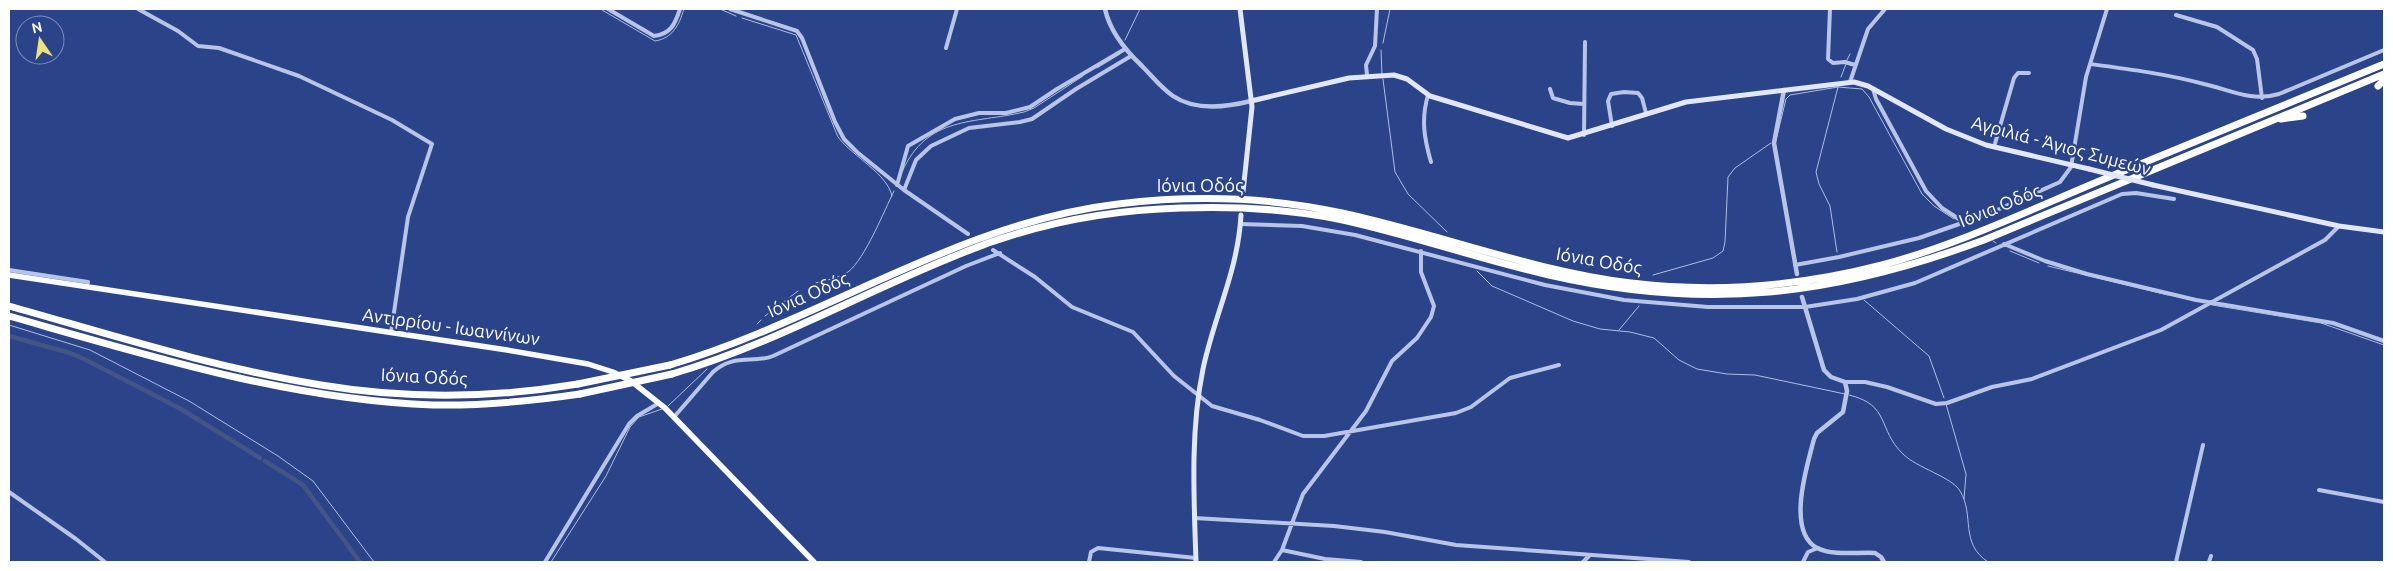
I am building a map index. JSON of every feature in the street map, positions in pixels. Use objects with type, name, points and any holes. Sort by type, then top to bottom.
[{"type":"highway","name":"Ιόνια Οδός","points":[[9,306],[176,353],[258,373],[323,385],[454,395],[522,392],[578,384],[670,365],[767,330],[939,252],[997,231],[1090,207],[1160,200],[1255,201],[1324,209],[1381,222],[1546,267],[1630,283],[1674,286],[1741,286],[1831,276],[1889,263],[1966,236],[2384,64]]},
{"type":"highway","name":"Ιόνια Οδός","points":[[9,316],[173,363],[316,393],[413,404],[453,405],[505,403],[580,394],[672,374],[746,349],[981,246],[1067,222],[1145,210],[1238,208],[1333,218],[1545,275],[1628,290],[1683,295],[1715,295],[1806,289],[1870,276],[1936,257],[2018,226],[2384,74]]},
{"type":"highway","points":[[2270,121],[2303,116]]},
{"type":"main road","points":[[1240,9],[1252,124],[1243,192]]},
{"type":"main road","name":"Αγριλιά - Άγιος Συμεών","points":[[1251,101],[1311,85],[1368,75],[1394,75],[1407,79],[1428,95],[1561,137],[1571,138],[1686,102],[1850,82],[1873,89],[1946,129],[1994,148],[2071,167],[2339,226],[2384,232]]},
{"type":"main road","points":[[1196,560],[1194,518],[1199,397],[1209,345],[1233,272],[1241,215]]},
{"type":"main road","name":"Αντιρρίου - Ιωαννίνων","points":[[9,275],[507,350],[588,364],[626,378],[659,403],[814,562]]},
{"type":"street","points":[[138,9],[178,30],[198,46],[219,48],[288,71],[379,114],[432,144],[408,217],[391,333]]},
{"type":"street","points":[[608,9],[654,36],[665,34],[673,28],[680,9]]},
{"type":"street","points":[[730,9],[797,31],[802,38],[841,133],[853,149],[897,185],[968,234]]},
{"type":"street","points":[[946,48],[958,9]]},
{"type":"street","points":[[1105,9],[1114,31],[1125,49],[1172,95],[1183,100],[1212,106],[1236,105],[1251,101]]},
{"type":"street","points":[[1368,75],[1366,65],[1375,46],[1377,9]]},
{"type":"street","points":[[1830,9],[1828,58],[1833,63],[1855,65]]},
{"type":"street","points":[[1850,82],[1868,29],[1884,9]]},
{"type":"street","points":[[1795,265],[1893,244],[1964,223],[2047,189],[2066,177],[2071,167],[2090,64],[2107,9]]},
{"type":"street","points":[[2176,15],[2217,27],[2253,50],[2258,59],[2262,98]]},
{"type":"street","points":[[1584,42],[1584,134]]},
{"type":"street","points":[[897,185],[908,146],[944,125],[968,115],[1006,113],[1030,107],[1125,49]]},
{"type":"street","points":[[2090,64],[2204,84],[2242,96],[2262,98],[2279,94],[2384,50]]},
{"type":"street","points":[[904,190],[916,160],[931,146],[968,128],[1032,119],[1076,89],[1132,56]]},
{"type":"street","points":[[1994,148],[2015,76],[2018,73],[2029,73]]},
{"type":"street","points":[[1550,89],[1553,98],[1570,104],[1584,104]]},
{"type":"street","points":[[1873,89],[1876,99],[1926,191],[1942,208],[1964,223]]},
{"type":"street","points":[[1784,90],[1774,142],[1797,274]]},
{"type":"street","points":[[1612,126],[1608,101],[1612,94],[1638,94],[1642,98],[1646,113]]},
{"type":"street","points":[[1428,95],[1423,121],[1425,142],[1431,162]]},
{"type":"street","points":[[1240,224],[1270,224],[1327,230],[1421,251],[1545,285],[1624,300],[1708,307],[1805,307],[1891,291],[2122,194],[2136,193],[2174,199]]},
{"type":"street","points":[[1802,298],[1824,370],[1831,377],[1845,382],[1865,382],[1906,392],[1932,403],[1947,403],[1992,387],[2032,379],[2137,341],[2213,303],[2326,240],[2339,226]]},
{"type":"street","points":[[2004,244],[2067,269],[2213,303],[2333,323],[2384,341]]},
{"type":"street","points":[[993,250],[1036,277],[1072,307],[1133,332],[1164,367],[1199,397],[1216,408],[1260,420],[1303,436],[1318,437],[1352,432],[1456,413],[1471,407],[1510,378],[1559,365]]},
{"type":"street","points":[[1274,562],[1282,550],[1303,494],[1352,432],[1366,411],[1392,361],[1417,338],[1434,310],[1421,272],[1421,251]]},
{"type":"street","points":[[674,417],[720,366],[741,359],[760,360],[773,356],[966,266],[1000,253]]},
{"type":"street","points":[[9,270],[88,282],[86,287]]},
{"type":"street","points":[[1818,548],[1807,540],[1803,532],[1800,516],[1804,485],[1816,436],[1843,412],[1847,391],[1845,382]]},
{"type":"street","points":[[545,562],[629,424],[637,416],[659,403]]},
{"type":"street","points":[[2176,562],[2203,445]]},
{"type":"street","points":[[2319,490],[2384,502]]},
{"type":"street","points":[[9,492],[105,562]]},
{"type":"street","points":[[1194,518],[1334,526],[1381,531],[1456,545],[1689,562]]},
{"type":"street","points":[[1089,562],[1091,552],[1098,548],[1196,560]]},
{"type":"street","points":[[1803,562],[1807,553],[1818,548],[1875,553],[1884,562]]},
{"type":"street","points":[[1282,550],[1361,562]]},
{"type":"street","points":[[1583,562],[1589,556]]},
{"type":"street","points":[[2209,562],[2211,556]]},
{"type":"waterway","points":[[602,10],[655,41],[671,34],[680,20],[684,9]]},
{"type":"waterway","points":[[720,9],[736,16]]},
{"type":"waterway","points":[[1125,40],[1140,9]]},
{"type":"waterway","points":[[1383,43],[1390,9]]},
{"type":"waterway","points":[[742,18],[796,35],[838,137],[877,172],[884,180],[892,196]]},
{"type":"waterway","points":[[1381,50],[1382,75]]},
{"type":"waterway","points":[[1097,68],[1120,54]]},
{"type":"waterway","points":[[1847,60],[1850,54]]},
{"type":"waterway","points":[[1841,77],[1846,64]]},
{"type":"waterway","points":[[902,172],[912,154],[925,140],[938,131],[970,121],[1024,112],[1034,108],[1083,76]]},
{"type":"waterway","points":[[1383,79],[1395,172],[1408,194],[1447,232]]},
{"type":"waterway","points":[[1777,136],[1786,99],[1790,95],[1838,87],[1862,89],[1869,97],[1922,194],[1934,206],[1954,219]]},
{"type":"waterway","points":[[1837,252],[1830,206],[1819,184],[1816,172],[1838,87]]},
{"type":"waterway","points":[[1653,275],[1713,258],[1723,251],[1728,177],[1735,168],[1771,143]]},
{"type":"waterway","points":[[816,283],[841,276],[854,266],[880,222],[894,191]]},
{"type":"waterway","points":[[2010,251],[2039,263]]},
{"type":"waterway","points":[[2048,266],[2168,295]]},
{"type":"waterway","points":[[1477,271],[1492,286],[1573,321],[1600,329],[1630,332],[1654,338],[1679,360],[1697,369],[1727,374],[1755,375],[1845,394]]},
{"type":"waterway","points":[[765,316],[798,291]]},
{"type":"waterway","points":[[1864,300],[1929,356],[1944,398]]},
{"type":"waterway","points":[[2212,305],[2321,323],[2384,345]]},
{"type":"waterway","points":[[1619,330],[1639,306]]},
{"type":"waterway","points":[[757,324],[761,320]]},
{"type":"waterway","points":[[9,325],[90,350],[189,401],[278,456],[313,481],[374,562]]},
{"type":"waterway","points":[[9,336],[70,353],[84,359],[181,409],[260,458]]},
{"type":"waterway","points":[[668,406],[707,369]]},
{"type":"waterway","points":[[1849,395],[1862,399],[1878,411],[1895,445],[1903,454],[1956,486],[1960,491],[1967,510],[1970,538],[1979,554],[1988,562]]},
{"type":"waterway","points":[[1946,404],[1966,474],[1964,499]]},
{"type":"waterway","points":[[551,562],[606,476],[630,427],[639,417],[662,409]]},
{"type":"waterway","points":[[265,461],[303,485],[360,562]]}]
